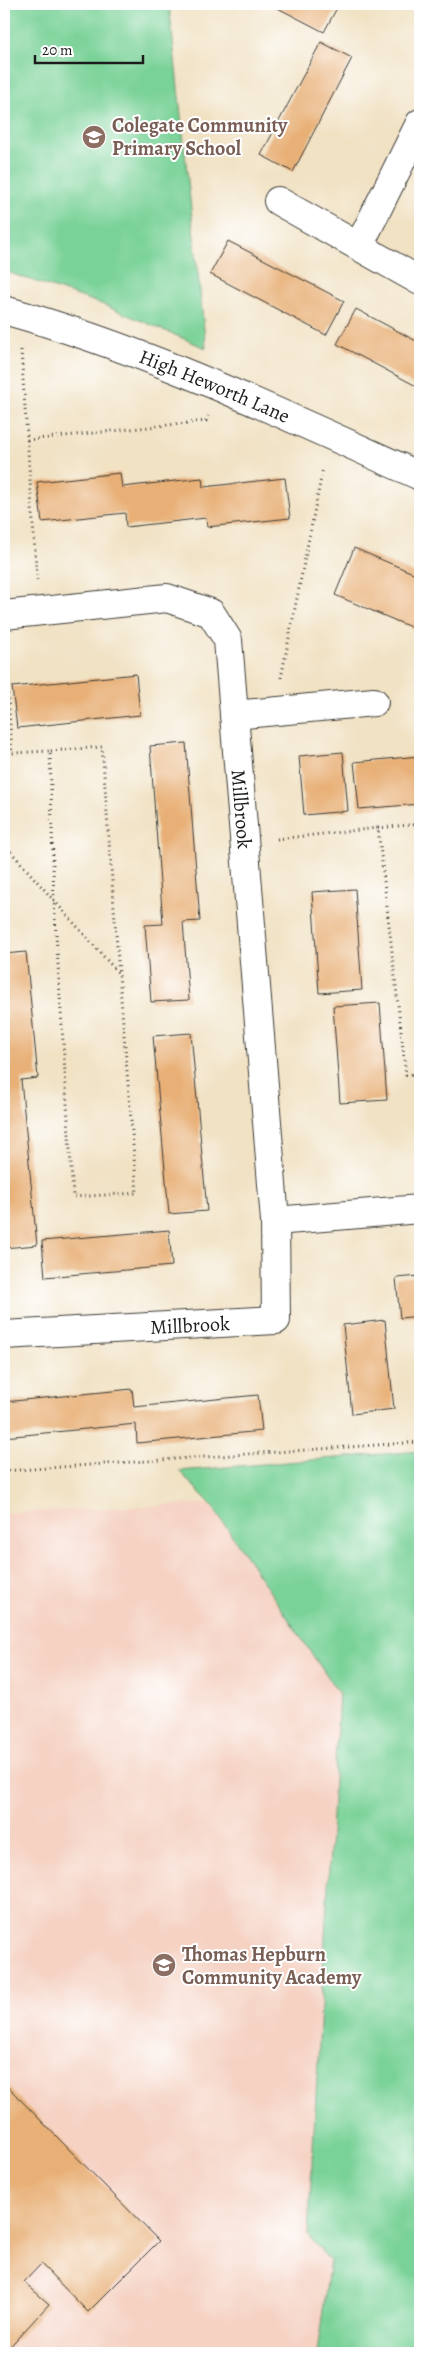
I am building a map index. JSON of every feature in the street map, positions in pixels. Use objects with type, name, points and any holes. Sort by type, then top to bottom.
[{"type":"street","points":[[359,246],[420,123]]},
{"type":"street","points":[[278,201],[420,281]]},
{"type":"street","name":"High Heworth Lane","points":[[11,312],[118,346],[220,387],[420,476]]},
{"type":"street","name":"Millbrook","points":[[4,615],[168,598],[211,613],[228,640],[275,1221],[276,1320],[4,1335]]},
{"type":"street","points":[[234,715],[374,702]]},
{"type":"street","points":[[275,1221],[420,1208]]},
{"type":"path","points":[[11,312],[27,440],[40,612]]},
{"type":"path","points":[[27,440],[206,421],[220,387]]},
{"type":"path","points":[[274,712],[330,436]]},
{"type":"path","points":[[4,655],[6,655],[12,753],[102,747],[138,1192],[73,1197],[54,902],[50,751]]},
{"type":"path","points":[[244,843],[420,824]]},
{"type":"path","points":[[378,828],[406,1075],[420,1074]]},
{"type":"path","points":[[4,844],[119,974]]},
{"type":"path","points":[[4,1471],[420,1442]]},
{"type":"shaded area","name":"Thomas Hepburn Community Academy","points":[[210,1503],[339,1694],[308,2235],[330,2261],[317,2353],[4,2353],[4,1513]]},
{"type":"green space","name":"Colegate Community Primary School","points":[[4,4],[169,4],[206,348],[99,303],[4,271]]},
{"type":"green space","points":[[420,1451],[420,2353],[317,2353],[330,2261],[308,2235],[339,1694],[210,1503],[179,1471]]},
{"type":"building","points":[[270,4],[339,4],[324,32]]},
{"type":"building","points":[[321,42],[352,58],[293,172],[261,155]]},
{"type":"building","points":[[228,241],[344,301],[326,335],[210,274]]},
{"type":"building","points":[[356,309],[420,343],[420,388],[337,344]]},
{"type":"building","points":[[120,473],[122,487],[202,478],[203,487],[285,478],[290,518],[207,527],[206,518],[126,527],[125,513],[42,522],[37,482]]},
{"type":"building","points":[[354,548],[420,576],[420,631],[335,595]]},
{"type":"building","points":[[136,674],[140,715],[17,728],[12,687]]},
{"type":"building","points":[[186,743],[200,921],[183,922],[189,1000],[151,1002],[145,925],[163,924],[150,746]]},
{"type":"building","points":[[343,752],[348,811],[304,815],[299,756]]},
{"type":"building","points":[[420,756],[420,804],[359,809],[354,762]]},
{"type":"building","points":[[355,889],[362,990],[319,993],[312,892]]},
{"type":"building","points":[[26,952],[38,1078],[21,1080],[37,1245],[4,1248],[4,954]]},
{"type":"building","points":[[380,1003],[387,1100],[340,1103],[333,1006]]},
{"type":"building","points":[[191,1033],[207,1211],[169,1214],[153,1036]]},
{"type":"building","points":[[169,1230],[172,1266],[45,1277],[42,1241]]},
{"type":"building","points":[[420,1276],[420,1316],[400,1318],[396,1278]]},
{"type":"building","points":[[385,1320],[394,1409],[352,1414],[343,1325]]},
{"type":"building","points":[[132,1389],[134,1407],[258,1395],[262,1431],[137,1443],[136,1424],[4,1437],[4,1402]]},
{"type":"building","points":[[7,2086],[159,2241],[88,2312],[41,2264],[24,2282],[49,2304],[4,2353],[4,2088]]},
{"type":"place","name":"Colegate Community Primary School","points":[[94,137]]},
{"type":"place","name":"Thomas Hepburn Community Academy","points":[[164,1965]]}]
